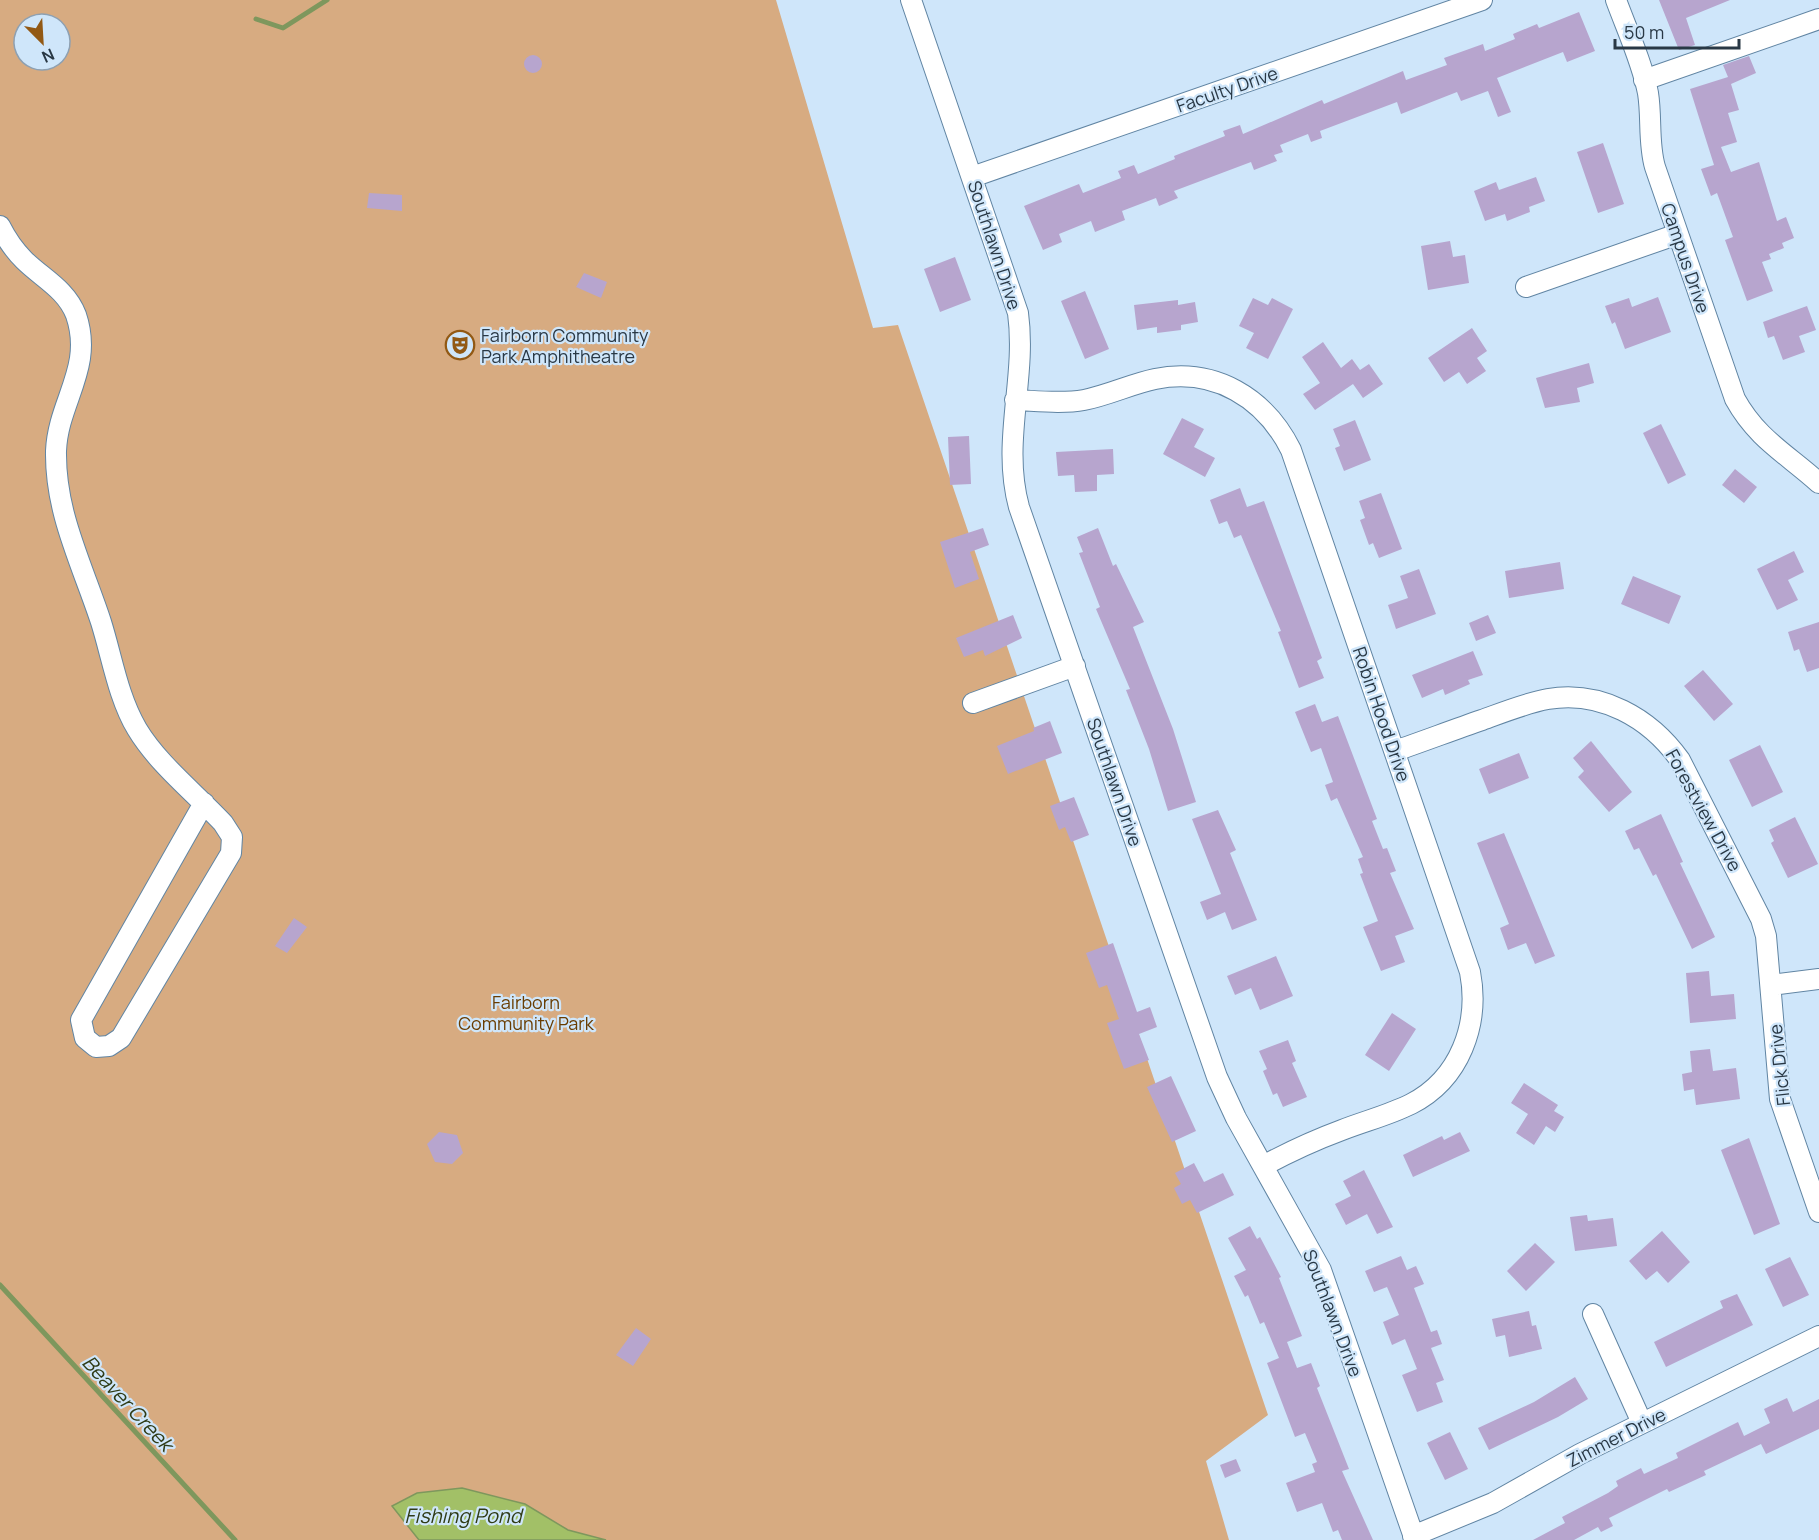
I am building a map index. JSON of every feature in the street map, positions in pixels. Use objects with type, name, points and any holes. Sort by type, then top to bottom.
[{"type":"street","name":"Southlawn Drive","points":[[911,0],[1018,313],[1021,347],[1010,454],[1014,490],[1217,1077],[1236,1118],[1321,1270],[1414,1538]]},
{"type":"street","name":"Faculty Drive","points":[[972,177],[1482,0]]},
{"type":"street","name":"Campus Drive","points":[[1616,0],[1644,80],[1650,110],[1652,156],[1730,385],[1743,413],[1767,442],[1819,483]]},
{"type":"street","points":[[1644,80],[1819,19]]},
{"type":"street","points":[[0,226],[25,261],[59,288],[76,315],[82,357],[61,420],[56,449],[56,473],[63,518],[100,620],[128,712],[139,731],[204,803],[232,837],[231,853],[121,1038],[109,1046],[96,1047],[85,1038],[81,1020],[204,803]]},
{"type":"street","points":[[1526,287],[1678,234]]},
{"type":"street","name":"Robin Hood Drive","points":[[1015,400],[1082,400],[1153,379],[1182,376],[1225,384],[1259,405],[1284,436],[1291,450],[1470,972],[1474,1003],[1468,1035],[1455,1063],[1443,1079],[1419,1098],[1296,1149],[1263,1166]]},
{"type":"street","points":[[973,703],[1075,666]]},
{"type":"street","name":"Forestview Drive","points":[[1395,751],[1528,704],[1550,699],[1596,700],[1638,718],[1661,737],[1680,760],[1755,905],[1766,936],[1771,985]]},
{"type":"street","points":[[1771,985],[1819,979]]},
{"type":"street","name":"Flick Drive","points":[[1771,985],[1780,1099],[1819,1212]]},
{"type":"street","points":[[1593,1314],[1642,1423]]},
{"type":"street","name":"Zimmer Drive","points":[[1414,1538],[1493,1503],[1642,1423],[1819,1336]]},
{"type":"green space","name":"Fairborn Community Park","points":[[0,0],[776,0],[873,328],[898,325],[1268,1415],[1206,1461],[1229,1540],[0,1540]]},
{"type":"water","name":"Fishing Pond","points":[[462,1488],[525,1504],[568,1530],[606,1540],[419,1540],[392,1506],[417,1493]]},
{"type":"building","points":[[1659,0],[1730,0],[1686,18],[1695,45],[1679,50]]},
{"type":"building","points":[[1579,12],[1595,51],[1567,62],[1563,52],[1497,78],[1511,112],[1498,117],[1488,91],[1461,101],[1457,92],[1401,114],[1397,102],[1320,131],[1322,138],[1311,142],[1308,134],[1280,145],[1283,152],[1274,155],[1277,161],[1254,170],[1251,162],[1174,191],[1178,198],[1159,206],[1156,198],[1122,211],[1125,220],[1095,232],[1091,221],[1059,234],[1062,242],[1043,250],[1024,206],[1079,184],[1083,193],[1121,178],[1118,171],[1134,165],[1138,174],[1175,159],[1174,156],[1225,136],[1223,131],[1240,125],[1243,134],[1322,100],[1324,104],[1403,71],[1406,80],[1447,65],[1444,58],[1483,44],[1485,51],[1515,39],[1513,34],[1537,24],[1539,28]]},
{"type":"building","points":[[533,55],[539,58],[542,64],[539,70],[533,73],[527,70],[524,64],[527,58]]},
{"type":"building","points":[[1749,56],[1756,73],[1731,84],[1739,110],[1728,113],[1737,142],[1721,147],[1731,172],[1759,162],[1777,221],[1786,217],[1794,238],[1782,243],[1784,248],[1769,254],[1771,259],[1762,262],[1773,291],[1747,301],[1725,240],[1733,237],[1717,193],[1711,196],[1701,169],[1714,165],[1690,89],[1728,77],[1723,65]]},
{"type":"building","points":[[1603,143],[1624,204],[1598,213],[1577,152]]},
{"type":"building","points":[[1536,177],[1545,201],[1529,207],[1530,212],[1507,221],[1505,214],[1485,221],[1474,191],[1496,182],[1499,190]]},
{"type":"building","points":[[369,193],[402,195],[402,211],[367,208]]},
{"type":"building","points":[[1450,241],[1453,257],[1465,255],[1469,283],[1428,290],[1421,246]]},
{"type":"building","points":[[955,257],[971,300],[940,312],[924,269]]},
{"type":"building","points":[[584,273],[607,282],[601,298],[576,287]]},
{"type":"building","points":[[1085,291],[1109,349],[1085,359],[1061,301]]},
{"type":"building","points":[[1658,297],[1671,332],[1625,349],[1615,322],[1612,324],[1605,306],[1629,298],[1632,307]]},
{"type":"building","points":[[1253,298],[1268,305],[1272,298],[1293,309],[1268,359],[1246,348],[1254,333],[1239,326]]},
{"type":"building","points":[[1178,300],[1178,305],[1195,302],[1198,322],[1181,325],[1181,330],[1157,333],[1157,327],[1137,330],[1134,305]]},
{"type":"building","points":[[1807,306],[1816,330],[1799,336],[1805,352],[1783,360],[1774,336],[1768,338],[1763,322]]},
{"type":"building","points":[[1472,328],[1487,351],[1477,358],[1486,371],[1467,384],[1459,372],[1444,382],[1428,358]]},
{"type":"building","points":[[1323,342],[1341,368],[1352,359],[1360,370],[1369,364],[1383,384],[1363,398],[1353,384],[1315,410],[1303,394],[1320,383],[1302,357]]},
{"type":"building","points":[[1589,363],[1594,383],[1577,388],[1580,402],[1545,408],[1536,378]]},
{"type":"building","points":[[1182,418],[1204,429],[1194,447],[1215,458],[1205,477],[1163,454]]},
{"type":"building","points":[[1355,420],[1371,460],[1344,471],[1335,448],[1340,446],[1333,429]]},
{"type":"building","points":[[1661,424],[1686,475],[1668,484],[1643,433]]},
{"type":"building","points":[[969,436],[971,484],[950,485],[948,437]]},
{"type":"building","points":[[1113,449],[1114,474],[1097,475],[1097,491],[1075,492],[1074,475],[1058,476],[1056,452]]},
{"type":"building","points":[[1735,469],[1757,487],[1744,503],[1722,485]]},
{"type":"building","points":[[1240,488],[1247,507],[1264,501],[1322,658],[1317,661],[1324,678],[1299,688],[1278,632],[1281,631],[1241,535],[1234,538],[1227,521],[1219,524],[1210,500]]},
{"type":"building","points":[[1381,493],[1402,549],[1379,558],[1373,543],[1369,545],[1360,520],[1365,518],[1359,501]]},
{"type":"building","points":[[983,528],[989,545],[970,552],[979,579],[955,588],[940,542]]},
{"type":"building","points":[[1098,528],[1113,566],[1116,564],[1144,622],[1133,627],[1173,729],[1196,802],[1168,811],[1149,749],[1126,690],[1130,689],[1096,609],[1100,607],[1079,553],[1083,552],[1077,537]]},
{"type":"building","points":[[1794,551],[1804,572],[1788,580],[1798,600],[1777,610],[1757,569]]},
{"type":"building","points":[[1560,562],[1564,589],[1509,598],[1505,571]]},
{"type":"building","points":[[1419,569],[1436,614],[1396,629],[1388,605],[1408,598],[1400,576]]},
{"type":"building","points":[[1633,576],[1681,596],[1669,624],[1621,604]]},
{"type":"building","points":[[1013,615],[1022,638],[985,656],[983,650],[964,657],[956,638]]},
{"type":"building","points":[[1488,615],[1496,633],[1476,641],[1469,623]]},
{"type":"building","points":[[1819,622],[1819,668],[1807,672],[1799,649],[1794,651],[1788,632]]},
{"type":"building","points":[[1473,651],[1483,675],[1468,680],[1470,684],[1445,695],[1443,689],[1422,698],[1412,675]]},
{"type":"building","points":[[1703,670],[1733,704],[1714,721],[1684,686]]},
{"type":"building","points":[[1315,704],[1322,722],[1338,716],[1377,819],[1372,821],[1383,849],[1387,848],[1396,871],[1390,873],[1414,929],[1395,936],[1405,962],[1381,971],[1363,927],[1378,921],[1360,874],[1363,873],[1358,859],[1363,857],[1337,798],[1331,801],[1325,785],[1333,782],[1321,748],[1311,752],[1295,712]]},
{"type":"building","points":[[1050,721],[1062,753],[1008,774],[997,746],[1034,731],[1033,728]]},
{"type":"building","points":[[1591,741],[1632,792],[1609,812],[1578,777],[1584,771],[1573,758]]},
{"type":"building","points":[[1760,745],[1783,792],[1752,807],[1729,760]]},
{"type":"building","points":[[1519,753],[1529,778],[1489,794],[1479,769]]},
{"type":"building","points":[[1074,797],[1089,835],[1071,842],[1065,827],[1059,830],[1050,806]]},
{"type":"building","points":[[1218,810],[1236,850],[1230,853],[1257,920],[1232,930],[1225,912],[1207,920],[1200,902],[1221,894],[1192,819]]},
{"type":"building","points":[[1661,814],[1683,862],[1680,863],[1715,937],[1692,949],[1656,874],[1653,876],[1639,848],[1634,850],[1625,831]]},
{"type":"building","points":[[1795,817],[1818,864],[1788,878],[1771,843],[1774,841],[1769,830]]},
{"type":"building","points":[[1504,833],[1555,956],[1535,964],[1526,943],[1508,950],[1500,928],[1509,924],[1477,843]]},
{"type":"building","points":[[294,918],[307,927],[287,953],[275,946]]},
{"type":"building","points":[[1113,943],[1137,1012],[1150,1007],[1157,1027],[1139,1034],[1149,1060],[1124,1069],[1107,1023],[1119,1019],[1107,985],[1099,988],[1086,953]]},
{"type":"building","points":[[1276,956],[1293,996],[1260,1010],[1251,988],[1235,995],[1227,976]]},
{"type":"building","points":[[1709,971],[1711,996],[1734,994],[1736,1019],[1690,1023],[1686,973]]},
{"type":"building","points":[[1392,1013],[1416,1029],[1389,1071],[1365,1055]]},
{"type":"building","points":[[1288,1040],[1296,1061],[1292,1063],[1307,1097],[1283,1107],[1277,1093],[1273,1095],[1263,1071],[1267,1069],[1259,1051]]},
{"type":"building","points":[[1710,1049],[1713,1071],[1736,1068],[1740,1099],[1696,1105],[1694,1089],[1684,1091],[1682,1074],[1692,1072],[1690,1051]]},
{"type":"building","points":[[1171,1076],[1196,1131],[1172,1142],[1147,1087]]},
{"type":"building","points":[[1524,1083],[1558,1105],[1554,1111],[1564,1117],[1555,1132],[1546,1126],[1534,1145],[1516,1133],[1528,1114],[1511,1103]]},
{"type":"building","points":[[439,1132],[457,1135],[463,1153],[452,1164],[435,1162],[427,1144]]},
{"type":"building","points":[[1460,1132],[1470,1151],[1413,1177],[1403,1155],[1442,1136],[1444,1140]]},
{"type":"building","points":[[1749,1138],[1780,1224],[1754,1235],[1721,1150]]},
{"type":"building","points":[[1194,1163],[1204,1182],[1223,1173],[1234,1195],[1197,1213],[1190,1200],[1182,1204],[1174,1188],[1181,1184],[1175,1173]]},
{"type":"building","points":[[1364,1170],[1393,1227],[1377,1234],[1367,1214],[1346,1225],[1335,1204],[1351,1196],[1343,1181]]},
{"type":"building","points":[[1587,1215],[1588,1221],[1613,1218],[1617,1246],[1575,1251],[1570,1217]]},
{"type":"building","points":[[1250,1226],[1257,1239],[1260,1237],[1281,1277],[1279,1278],[1302,1336],[1287,1342],[1297,1368],[1311,1363],[1320,1386],[1317,1388],[1349,1469],[1342,1471],[1373,1540],[1342,1540],[1338,1530],[1333,1532],[1322,1503],[1297,1512],[1286,1483],[1315,1472],[1312,1464],[1317,1462],[1305,1433],[1295,1437],[1267,1363],[1279,1358],[1264,1322],[1260,1324],[1248,1295],[1245,1297],[1234,1276],[1246,1270],[1228,1238]]},
{"type":"building","points":[[1662,1231],[1690,1262],[1668,1283],[1657,1271],[1646,1280],[1629,1261]]},
{"type":"building","points":[[1535,1243],[1555,1262],[1526,1291],[1507,1271]]},
{"type":"building","points":[[1401,1256],[1407,1270],[1416,1266],[1424,1284],[1414,1288],[1431,1332],[1437,1330],[1442,1344],[1431,1348],[1444,1380],[1436,1383],[1443,1402],[1417,1412],[1402,1375],[1417,1369],[1405,1339],[1392,1345],[1383,1322],[1399,1315],[1387,1287],[1374,1292],[1365,1271]]},
{"type":"building","points":[[1790,1257],[1809,1295],[1783,1307],[1765,1269]]},
{"type":"building","points":[[1737,1294],[1753,1325],[1666,1367],[1654,1342],[1723,1308],[1720,1301]]},
{"type":"building","points":[[1529,1311],[1532,1326],[1536,1325],[1542,1349],[1509,1357],[1505,1335],[1496,1337],[1492,1319]]},
{"type":"building","points":[[636,1328],[651,1339],[633,1366],[616,1355]]},
{"type":"building","points":[[1575,1377],[1588,1399],[1558,1417],[1489,1450],[1478,1428],[1534,1402]]},
{"type":"building","points":[[1787,1398],[1793,1412],[1819,1399],[1819,1429],[1766,1454],[1761,1444],[1704,1471],[1706,1475],[1669,1492],[1667,1489],[1609,1518],[1613,1526],[1601,1532],[1598,1527],[1574,1540],[1533,1540],[1565,1523],[1562,1517],[1608,1493],[1618,1486],[1616,1481],[1641,1468],[1644,1474],[1678,1458],[1676,1453],[1738,1422],[1744,1436],[1770,1423],[1764,1409]]},
{"type":"building","points":[[1450,1432],[1468,1469],[1445,1480],[1427,1443]]},
{"type":"building","points":[[1236,1459],[1241,1471],[1225,1478],[1220,1465]]},
{"type":"waterway","points":[[256,19],[283,28],[327,0]]},
{"type":"waterway","name":"Beaver Creek","points":[[0,1285],[235,1540]]},
{"type":"place","name":"Fairborn Community Park Amphitheatre","points":[[460,345]]}]
